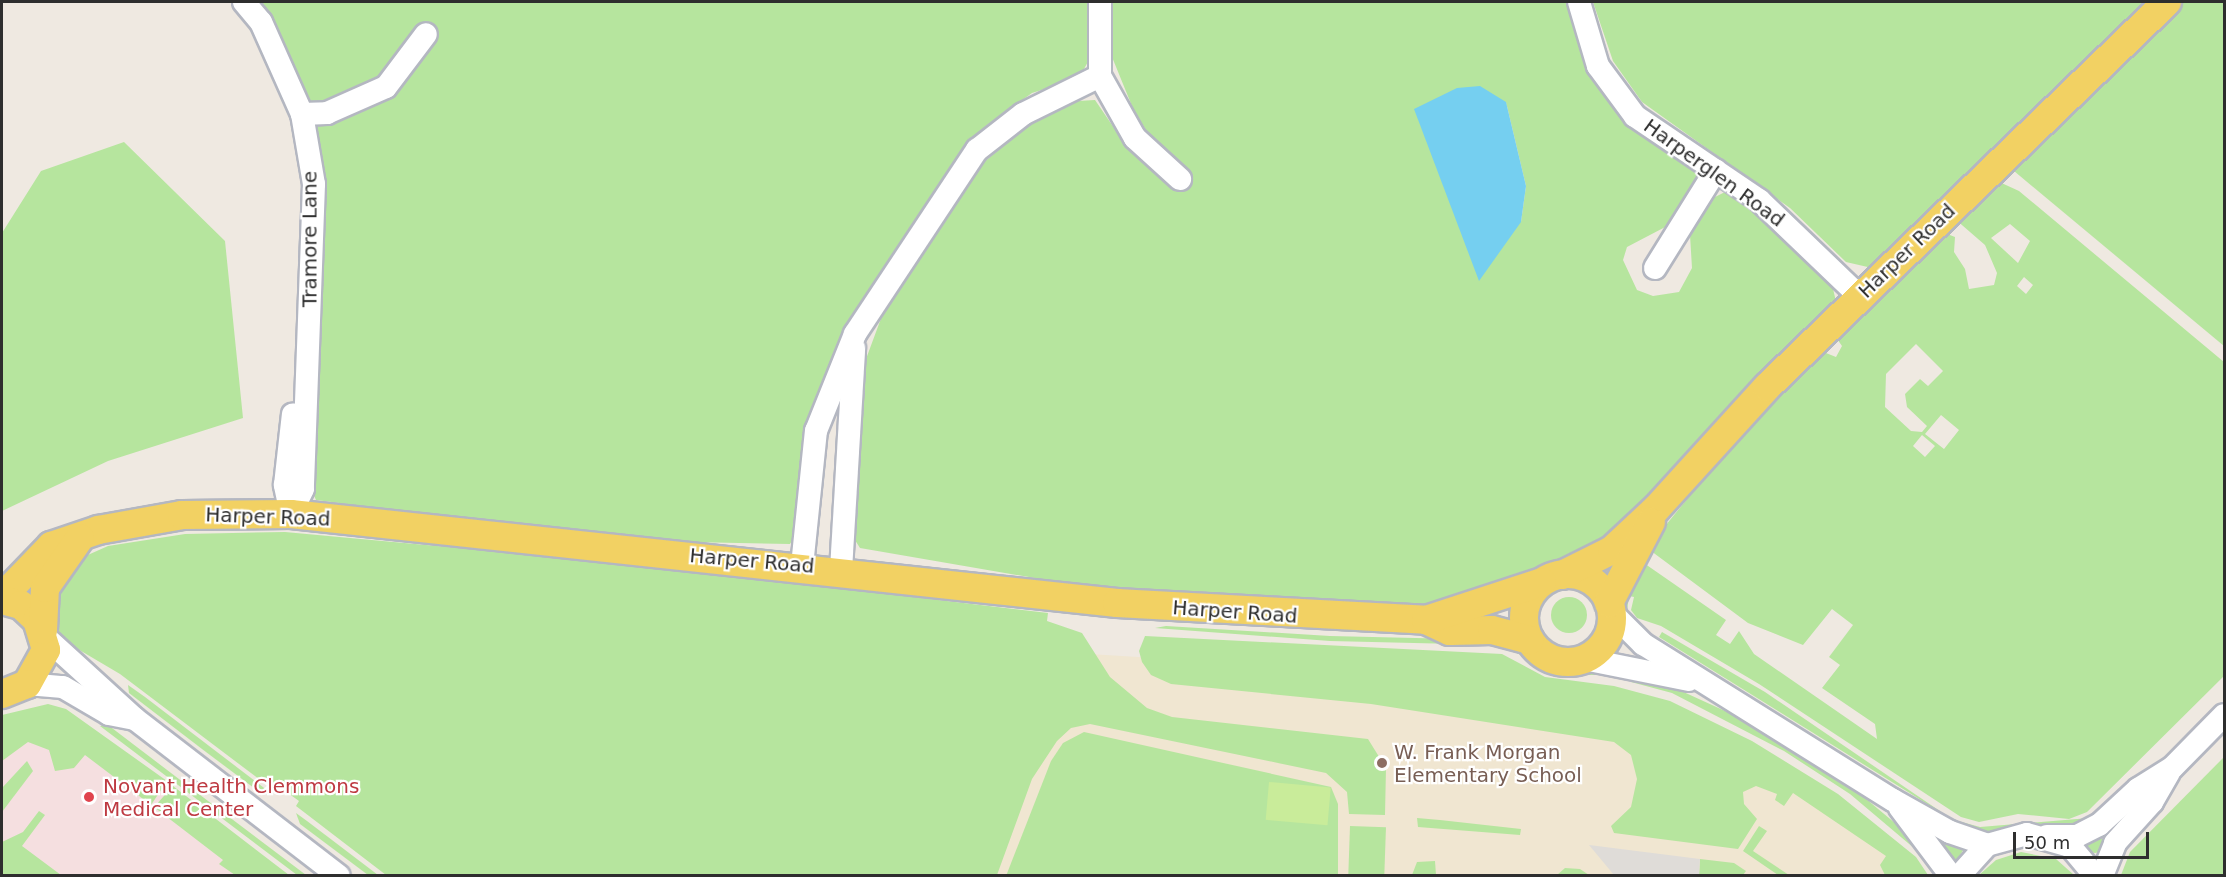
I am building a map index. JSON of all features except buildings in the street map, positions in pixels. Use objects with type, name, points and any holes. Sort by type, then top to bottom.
[{"type":"main road","name":"Harper Road","points":[[2,599],[51,546],[161,517],[291,514],[841,570],[1221,612],[1426,620],[1552,579],[1612,550],[1656,510],[1731,425],[1860,297],[2167,2]]},
{"type":"main road","name":"Harper Road","points":[[1610,608],[1656,510]]},
{"type":"main road","points":[[14,689],[43,663],[45,588],[80,538]]},
{"type":"main road","points":[[1552,579],[1595,584],[1610,608],[1603,645],[1584,659],[1548,657],[1530,640],[1526,603],[1552,579]]},
{"type":"main road","points":[[2,599],[30,612],[44,634]]},
{"type":"main road","name":"Harper Road","points":[[1426,620],[1450,631],[1492,630],[1530,640]]},
{"type":"street","name":"Tramore Lane","points":[[244,2],[261,22],[302,114],[314,184],[303,385],[308,414],[303,489],[291,514]]},
{"type":"street","points":[[1100,2],[1100,75],[1135,138],[1180,179]]},
{"type":"street","name":"Harperglen Road","points":[[1579,2],[1586,38],[1614,92],[1656,134],[1716,170],[1784,221],[1860,297]]},
{"type":"street","points":[[302,114],[327,113],[386,87],[426,34]]},
{"type":"street","points":[[802,566],[816,431],[855,334],[976,150],[1023,114],[1100,75]]},
{"type":"street","points":[[1654,268],[1716,170]]},
{"type":"street","points":[[841,570],[855,334]]},
{"type":"street","points":[[813,468],[848,472]]},
{"type":"street","points":[[1610,608],[1643,644],[1893,800],[1950,832],[1987,845]]},
{"type":"street","points":[[44,634],[135,719],[339,876]]},
{"type":"street","points":[[1584,659],[1708,684]]},
{"type":"street","points":[[14,689],[63,687],[109,714],[135,719]]},
{"type":"street","points":[[1959,876],[1987,845],[2027,834],[2077,836],[2099,825],[2138,789],[2172,768],[2224,715]]},
{"type":"street","points":[[2102,876],[2115,843],[2152,802],[2172,768]]},
{"type":"street","points":[[1893,800],[1952,876]]},
{"type":"street","points":[[2047,836],[2070,846],[2095,876]]},
{"type":"shaded area","name":"W. Frank Morgan Elementary School","points":[[1073,653],[1493,679],[1663,722],[1820,804],[1913,876],[972,876]]},
{"type":"shaded area","name":"Novant Health Clemmons Medical Center","points":[[63,711],[281,875],[2,876],[2,719]]},
{"type":"shaded area","points":[[1589,845],[1700,859],[1699,875],[1614,875]]},
{"type":"green space","points":[[255,2],[1088,2],[1090,58],[1079,78],[1032,93],[987,125],[965,150],[838,344],[809,417],[797,532],[790,544],[639,541],[316,500],[311,489],[324,209]]},
{"type":"green space","points":[[1110,2],[1573,2],[1577,33],[1695,170],[1698,180],[1669,225],[1627,247],[1623,260],[1637,290],[1653,296],[1679,292],[1692,268],[1690,235],[1715,197],[1725,192],[1738,194],[1831,280],[1837,306],[1687,451],[1618,531],[1557,563],[1456,601],[1382,607],[1236,600],[1052,581],[860,548],[853,537],[853,497],[866,359],[883,313],[984,162],[1036,119],[1078,101],[1095,100],[1125,144],[1163,180],[1177,188],[1190,171],[1149,135],[1134,111],[1112,57]],"holes":[[[1506,102],[1526,186],[1521,222]]]},
{"type":"green space","points":[[1593,2],[2157,2],[1872,268],[1846,262],[1790,208],[1642,102],[1613,61]]},
{"type":"green space","points":[[2180,2],[2224,2],[2224,346],[2014,171],[2013,163]]},
{"type":"green space","points":[[124,142],[225,241],[243,418],[108,461],[2,511],[2,233],[41,171]]},
{"type":"green space","points":[[1995,180],[2019,191],[2224,362],[2224,676],[2087,812],[2069,819],[2018,814],[1979,822],[1961,817],[1759,684],[1661,626],[1637,618],[1631,610],[1634,597],[1629,596],[1627,611],[1644,627],[1643,633],[1621,611],[1638,559],[1726,620],[1716,635],[1730,644],[1739,631],[1754,654],[1877,739],[1875,724],[1822,688],[1840,665],[1829,657],[1853,625],[1832,609],[1803,645],[1748,623],[1647,548],[1752,420],[1821,351],[1836,357],[1842,346],[1835,336],[1942,232],[1955,237],[1954,252],[1965,269],[1969,289],[1994,285],[1997,273],[1985,245],[1955,219]],"holes":[[[2010,224],[2030,241],[2018,263],[1991,238]],[[2024,277],[2033,285],[2026,294],[2017,286]],[[1916,344],[1943,371],[1928,386],[1920,379],[1905,394],[1907,407],[1927,426],[1922,432],[1911,431],[1885,407],[1886,374]],[[1941,415],[1959,430],[1944,449],[1925,434]],[[1922,435],[1935,446],[1925,457],[1913,446]]]},
{"type":"green space","points":[[285,532],[643,565],[1048,613],[1047,621],[1082,633],[1110,677],[1147,708],[1172,717],[1368,739],[1386,768],[1385,815],[1349,814],[1347,792],[1326,773],[1090,724],[1071,728],[1057,741],[1032,779],[997,875],[386,875],[296,806],[299,801],[281,788],[276,792],[120,674],[76,648],[70,657],[62,651],[47,608],[81,558],[108,546],[185,534]]},
{"type":"green space","points":[[1569,597],[1581,603],[1587,615],[1581,627],[1569,633],[1557,627],[1551,615],[1557,603]]},
{"type":"green space","points":[[1166,626],[1330,636],[1458,639],[1456,644],[1330,641],[1155,628]]},
{"type":"green space","points":[[1662,632],[1765,692],[1953,820],[1659,637]]},
{"type":"green space","points":[[1145,636],[1502,654],[1545,677],[1614,686],[1670,701],[1752,741],[1838,794],[1916,857],[1928,875],[1885,875],[1880,865],[1886,856],[1793,793],[1784,806],[1775,800],[1777,794],[1756,786],[1743,792],[1744,804],[1757,819],[1738,849],[1614,833],[1611,826],[1631,807],[1637,779],[1631,755],[1614,742],[1371,704],[1171,684],[1151,675],[1142,662],[1139,651]]},
{"type":"green space","points":[[1494,640],[1555,669],[1620,675],[1563,675],[1506,648],[1473,644]]},
{"type":"green space","points":[[1632,677],[1677,689],[1747,721],[1859,793],[1926,849],[1921,854],[1850,794],[1784,751],[1672,693],[1631,682]]},
{"type":"green space","points":[[128,685],[272,794],[262,794],[202,749],[129,693]]},
{"type":"green space","points":[[48,704],[66,709],[167,781],[151,805],[85,755],[74,768],[55,771],[49,750],[28,742],[2,761],[2,715]]},
{"type":"green space","points":[[108,725],[306,875],[297,875],[100,726]]},
{"type":"green space","points":[[1084,732],[1331,787],[1338,804],[1338,875],[1006,876],[1051,761],[1063,743]]},
{"type":"green space","points":[[2224,757],[2224,875],[2121,875],[2130,852]]},
{"type":"green space","points":[[27,761],[33,771],[2,812],[2,788]]},
{"type":"green space","points":[[1269,782],[1331,787],[1327,825],[1266,820]]},
{"type":"green space","points":[[173,786],[289,875],[235,875],[219,864],[223,860],[154,807]]},
{"type":"green space","points":[[39,811],[45,815],[22,846],[61,875],[2,875],[2,842],[23,832]]},
{"type":"green space","points":[[296,813],[378,875],[368,875],[300,824]]},
{"type":"green space","points":[[1417,818],[1521,829],[1520,835],[1418,827]]},
{"type":"green space","points":[[2089,818],[2087,824],[1981,833],[1959,828],[1958,821],[1980,827]]},
{"type":"green space","points":[[1350,826],[1386,827],[1384,876],[1348,875]]},
{"type":"green space","points":[[1759,826],[1767,831],[1753,851],[1789,875],[1778,875],[1743,851]]},
{"type":"green space","points":[[2091,835],[2099,835],[2104,840],[2102,851],[2091,853],[2086,848],[2086,840]]},
{"type":"green space","points":[[1947,840],[1965,847],[1955,864],[1943,846]]},
{"type":"green space","points":[[2021,852],[2056,859],[2074,875],[1979,875],[1996,860]]},
{"type":"green space","points":[[1700,859],[1734,863],[1746,871],[1743,875],[1699,876]]},
{"type":"green space","points":[[1435,861],[1436,875],[1412,875],[1417,862]]},
{"type":"green space","points":[[1565,868],[1580,869],[1589,875],[1557,875]]},
{"type":"water","points":[[1480,86],[1506,102],[1526,186],[1521,222],[1479,281],[1414,109],[1457,88]]},
{"type":"place","name":"W. Frank Morgan Elementary School","points":[[1382,763]]},
{"type":"place","name":"Novant Health Clemmons Medical Center","points":[[89,797]]}]
